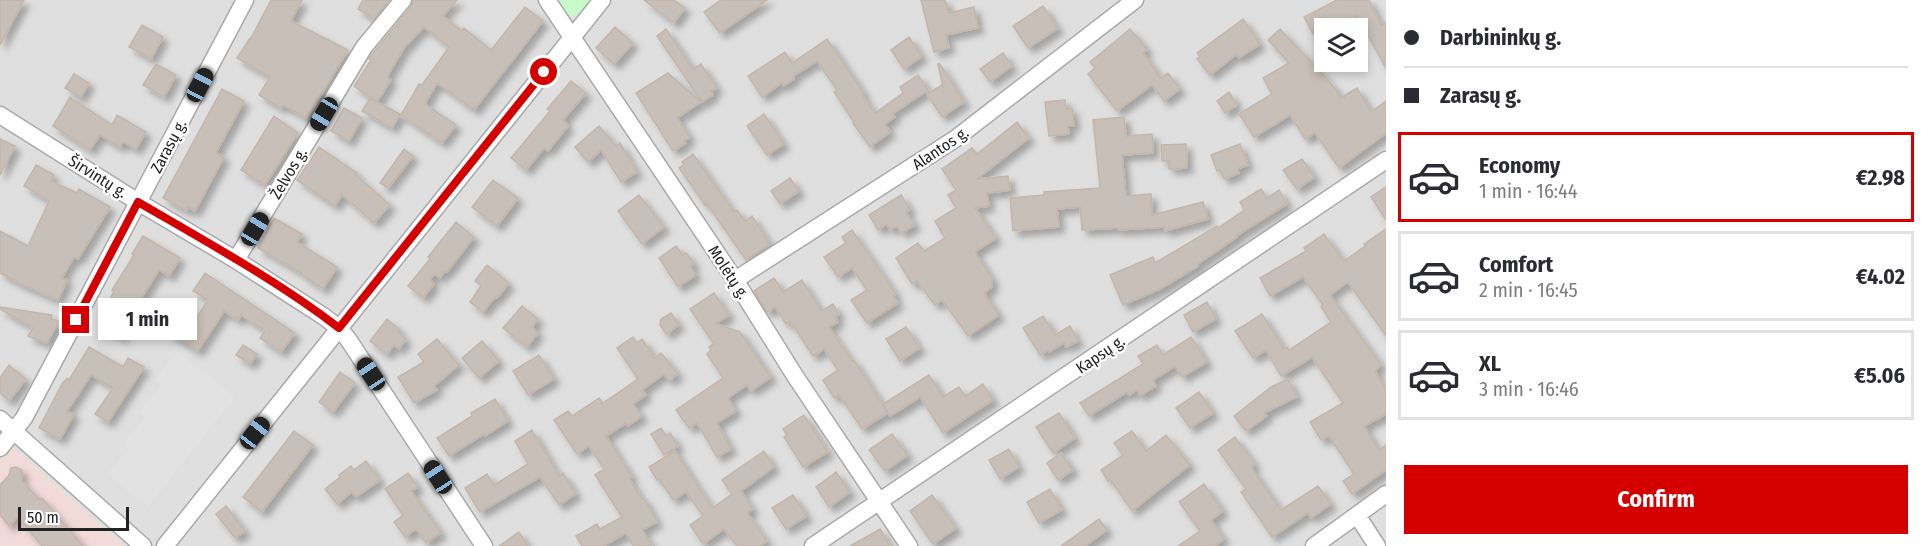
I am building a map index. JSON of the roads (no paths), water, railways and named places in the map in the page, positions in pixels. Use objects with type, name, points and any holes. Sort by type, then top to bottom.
[{"type":"street","name":"Zarasų g.","points":[[0,448],[24,418],[245,0]]},
{"type":"street","name":"Želvos g.","points":[[236,260],[364,47],[403,0]]},
{"type":"street","name":"Molėtų g.","points":[[547,0],[735,280],[795,376],[909,546]]},
{"type":"street","points":[[165,546],[602,0]]},
{"type":"street","name":"Alantos g.","points":[[735,280],[955,139],[1135,0]]},
{"type":"street","name":"Širvintų g.","points":[[0,115],[138,202],[236,260],[339,328],[484,546]]},
{"type":"street","name":"Kapsų g.","points":[[813,546],[1386,160]]},
{"type":"street","points":[[0,419],[143,546]]},
{"type":"street","points":[[1314,546],[1386,494]]},
{"type":"street","points":[[1357,515],[1377,546]]}]
